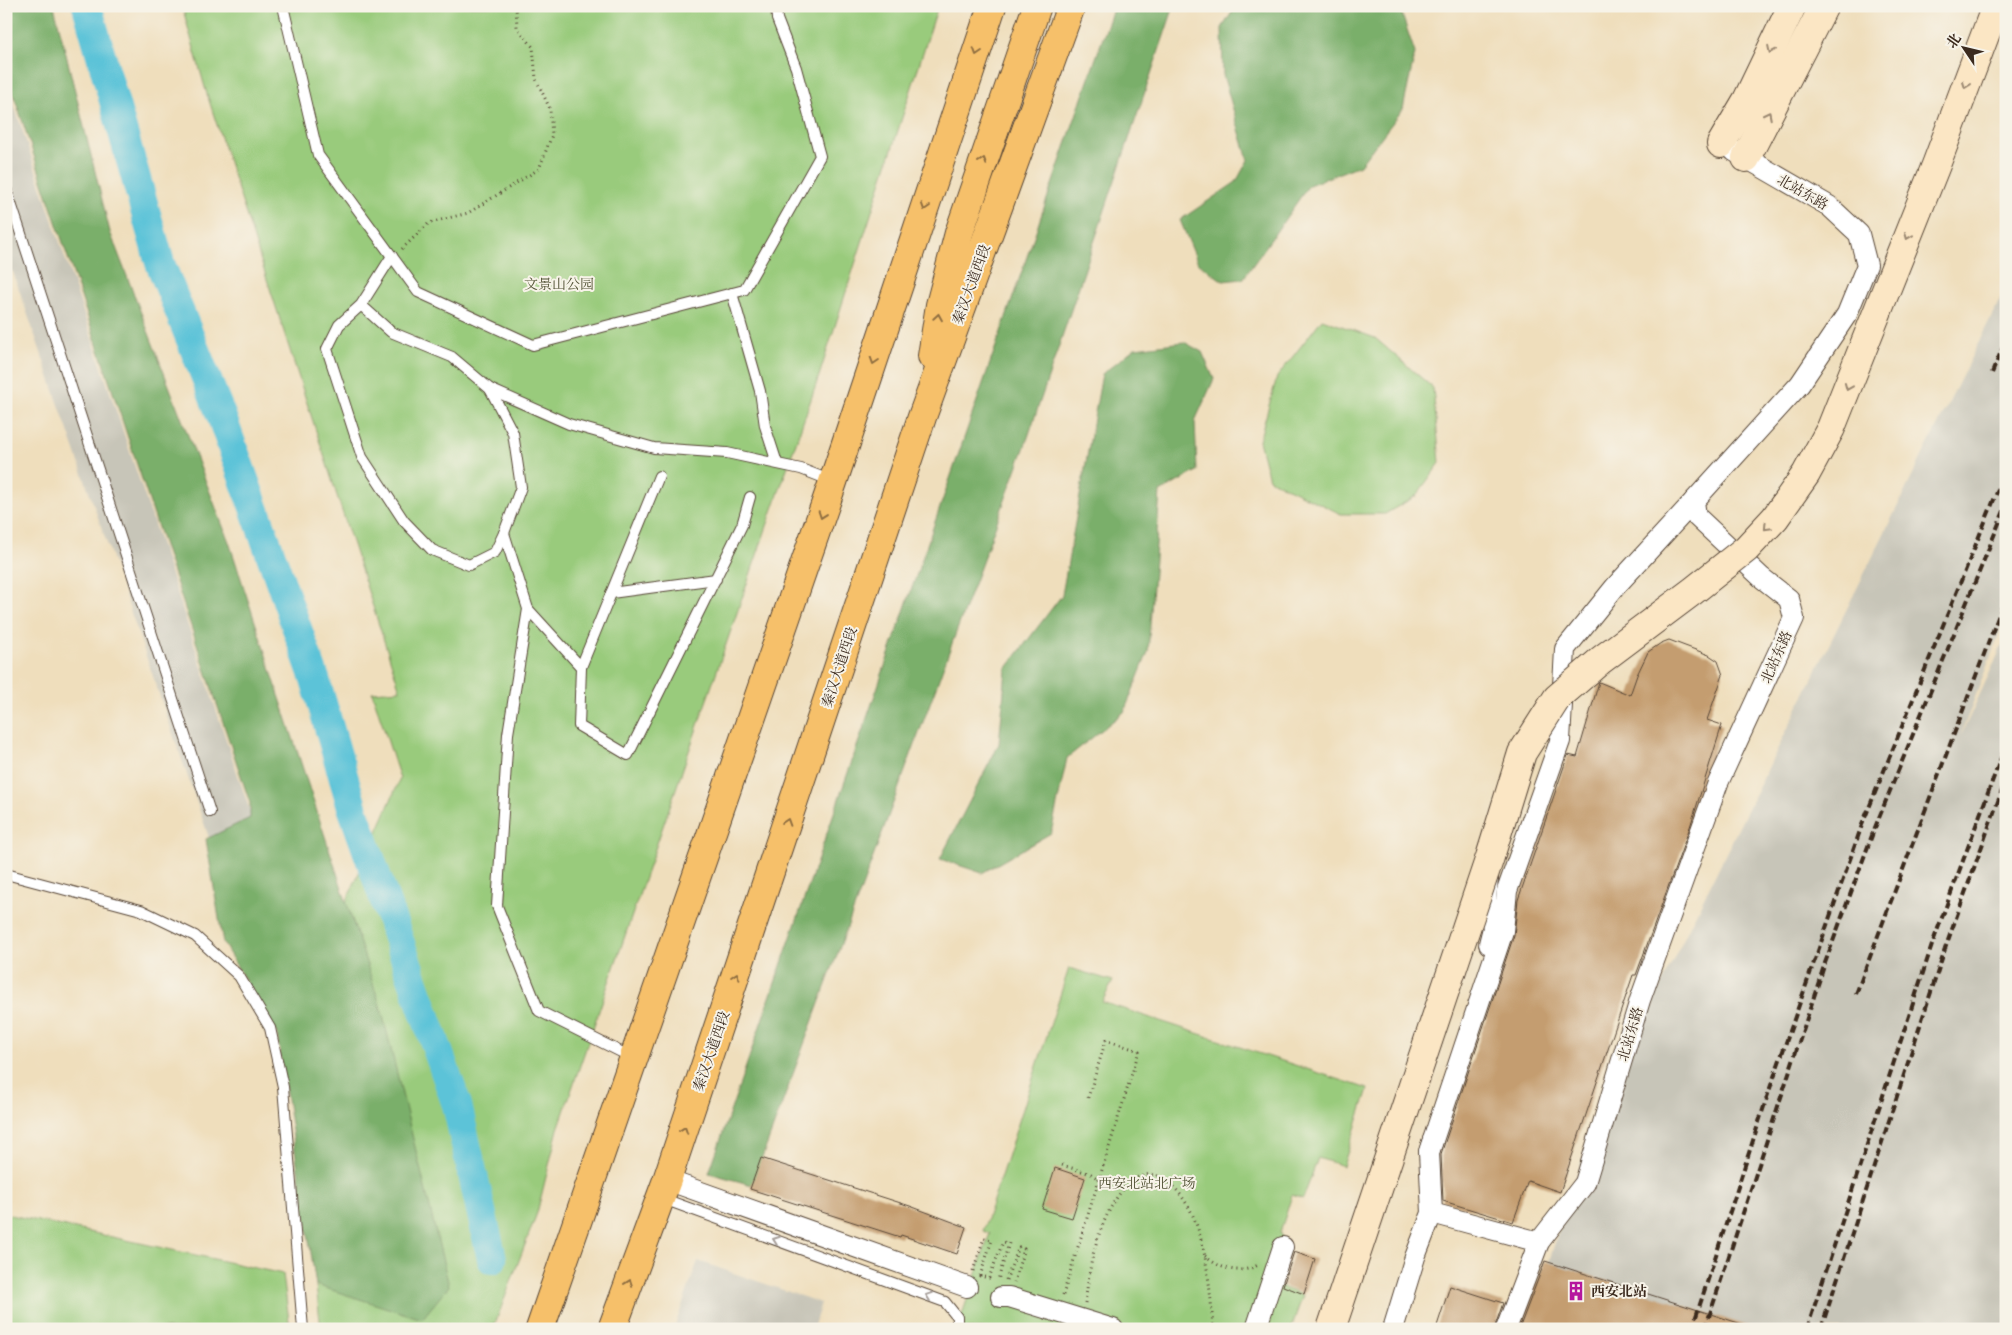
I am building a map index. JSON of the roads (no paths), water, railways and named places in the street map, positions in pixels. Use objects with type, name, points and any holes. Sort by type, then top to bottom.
[{"type":"main road","points":[[540,1329],[833,482],[992,6]]},
{"type":"main road","name":"秦汉大道西段","points":[[612,1329],[664,1189],[922,417],[1071,6]]},
{"type":"main road","points":[[1721,144],[1747,100],[1792,6]]},
{"type":"main road","points":[[1746,158],[1824,6]]},
{"type":"main road","points":[[922,417],[940,306],[959,233],[1036,7]]},
{"type":"main road","points":[[1331,1329],[1490,857],[1522,753],[1557,698],[1601,660],[1746,549],[1775,518],[1806,474],[1831,428],[1936,165],[1992,12]]},
{"type":"street","name":"北站东路","points":[[1506,1329],[1539,1242],[1585,1183],[1640,1000],[1718,783],[1794,618],[1789,599],[1762,578],[1696,516],[1694,501],[1800,384],[1847,314],[1867,265],[1859,234],[1829,206],[1721,144]]},
{"type":"street","points":[[1429,1152],[1503,931],[1507,892],[1560,741],[1564,649],[1615,587],[1694,501]]},
{"type":"street","points":[[1394,1329],[1415,1258],[1432,1213],[1429,1152],[1482,979],[1491,936],[1492,928],[1486,899],[1490,857]]},
{"type":"street","points":[[664,1189],[967,1287]]},
{"type":"street","points":[[1432,1213],[1539,1242]]},
{"type":"street","points":[[1256,1329],[1283,1247]]},
{"type":"street","points":[[1005,1297],[1113,1329]]},
{"type":"lane","points":[[283,6],[318,154],[418,292],[533,345],[744,290],[820,156],[796,68],[777,19],[776,6]]},
{"type":"lane","points":[[6,188],[210,812]]},
{"type":"lane","points":[[392,256],[361,305],[339,325],[327,349],[362,457],[404,521],[432,550],[469,565],[495,552],[521,486],[513,433],[490,389]]},
{"type":"lane","points":[[732,293],[760,390],[765,426],[777,464]]},
{"type":"lane","points":[[361,305],[391,332],[452,357],[490,389],[569,424],[654,448],[727,453],[801,469],[833,482]]},
{"type":"lane","points":[[659,476],[581,667],[579,726],[628,755],[742,525],[750,497]]},
{"type":"lane","points":[[504,533],[528,609],[581,667]]},
{"type":"lane","points":[[611,593],[716,579]]},
{"type":"lane","points":[[528,609],[508,734],[497,906],[539,1011],[634,1059]]},
{"type":"lane","points":[[6,874],[141,910],[195,936],[239,976],[270,1028],[283,1087],[303,1329]]},
{"type":"lane","points":[[664,1189],[945,1302],[957,1317],[957,1329]]},
{"type":"waterway","points":[[87,6],[160,263],[221,415],[315,679],[353,810],[457,1105],[492,1259]]},
{"type":"railway","points":[[1992,373],[2006,340]]},
{"type":"railway","points":[[1692,1329],[1769,1091],[1862,825],[2006,470]]},
{"type":"railway","points":[[1705,1329],[1825,963],[1874,830],[2006,506]]},
{"type":"railway","points":[[1856,994],[2006,596]]},
{"type":"railway","points":[[1807,1329],[1933,942],[2006,744]]},
{"type":"railway","points":[[1821,1329],[1946,946],[2006,779]]},
{"type":"place","name":"西安北站","points":[[1576,1291]]},
{"type":"park label","name":"文景山公园","points":[[559,284]]},
{"type":"park label","name":"西安北站北广场","points":[[1147,1183]]}]
